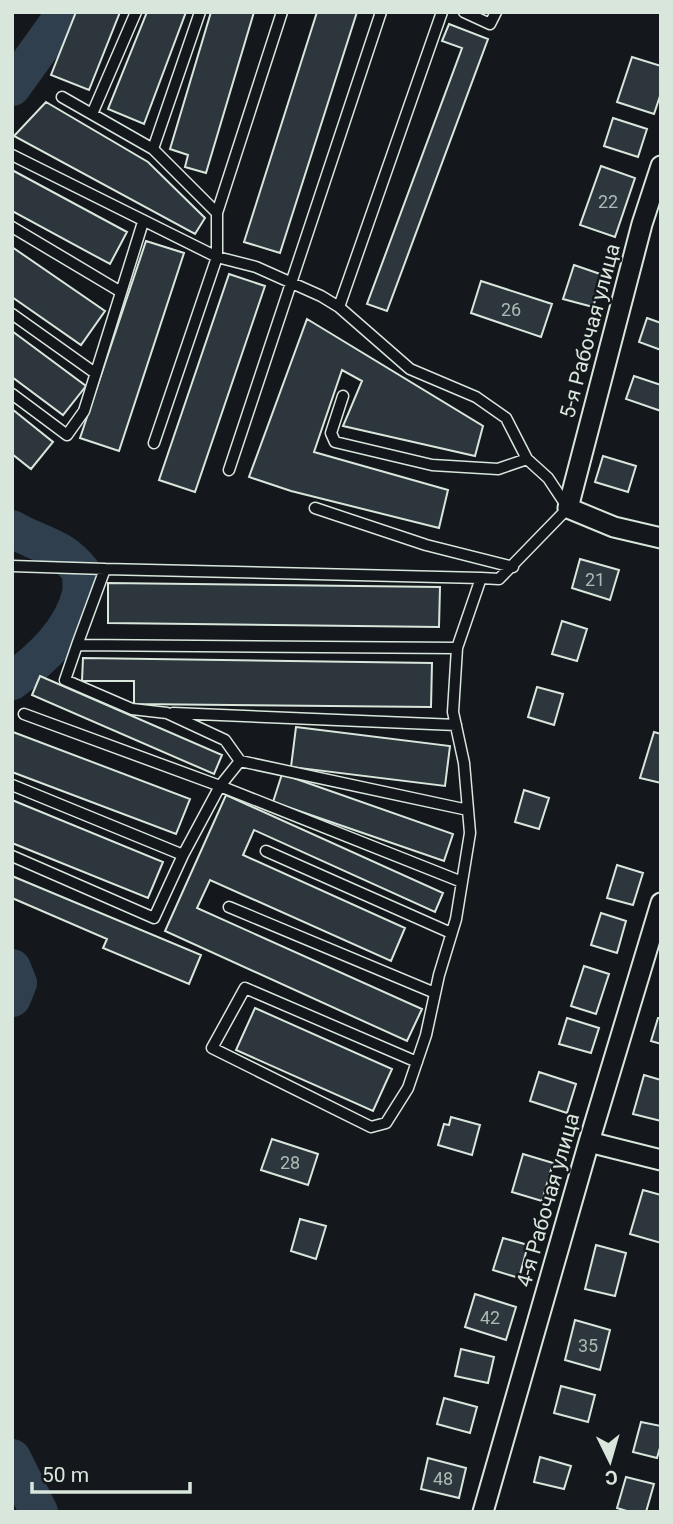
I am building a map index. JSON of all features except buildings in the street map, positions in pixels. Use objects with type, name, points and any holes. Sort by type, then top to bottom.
[{"type":"street","name":"5-я Рабочая улица","points":[[568,508],[651,226],[661,166]]},
{"type":"street","points":[[568,508],[614,527],[661,538]]},
{"type":"street","name":"4-я Рабочая улица","points":[[483,1512],[661,902]]},
{"type":"street","points":[[589,1142],[661,1160]]},
{"type":"lane","points":[[93,114],[135,12]]},
{"type":"lane","points":[[153,149],[200,12]]},
{"type":"lane","points":[[153,443],[217,257],[217,213],[282,12]]},
{"type":"lane","points":[[229,470],[381,12]]},
{"type":"lane","points":[[339,307],[442,12]]},
{"type":"lane","points":[[464,12],[490,24],[496,12]]},
{"type":"lane","points":[[62,97],[153,149],[217,213]]},
{"type":"lane","points":[[12,155],[217,257],[256,267],[339,307],[410,369],[476,397],[506,418],[527,459],[548,478],[568,508],[499,579],[12,566]]},
{"type":"lane","points":[[12,394],[67,435],[84,411],[143,222]]},
{"type":"lane","points":[[12,227],[121,292]]},
{"type":"lane","points":[[12,314],[95,373]]},
{"type":"lane","points":[[343,396],[331,433],[335,442],[432,465],[498,469],[527,459]]},
{"type":"lane","points":[[315,508],[426,545],[513,566]]},
{"type":"lane","points":[[105,569],[65,680],[132,709],[167,713],[456,725]]},
{"type":"lane","points":[[417,1062],[245,988],[212,1048],[371,1127],[386,1124],[408,1088],[417,1062],[451,933],[470,833],[464,763],[453,712],[457,648],[481,579]]},
{"type":"lane","points":[[77,645],[457,648]]},
{"type":"lane","points":[[167,713],[225,740],[240,761],[468,810]]},
{"type":"lane","points":[[24,714],[220,786],[462,882]]},
{"type":"lane","points":[[12,856],[154,918],[183,855],[220,786],[240,761]]},
{"type":"lane","points":[[12,785],[183,855]]},
{"type":"lane","points":[[266,851],[451,933]]},
{"type":"lane","points":[[229,907],[435,993]]},
{"type":"waterway","points":[[12,87],[66,12]]},
{"type":"waterway","points":[[12,529],[49,546],[73,562],[81,571],[81,594],[70,621],[54,644],[12,681]]},
{"type":"waterway","points":[[12,968],[18,983],[12,998]]},
{"type":"waterway","points":[[12,1458],[39,1512]]}]
